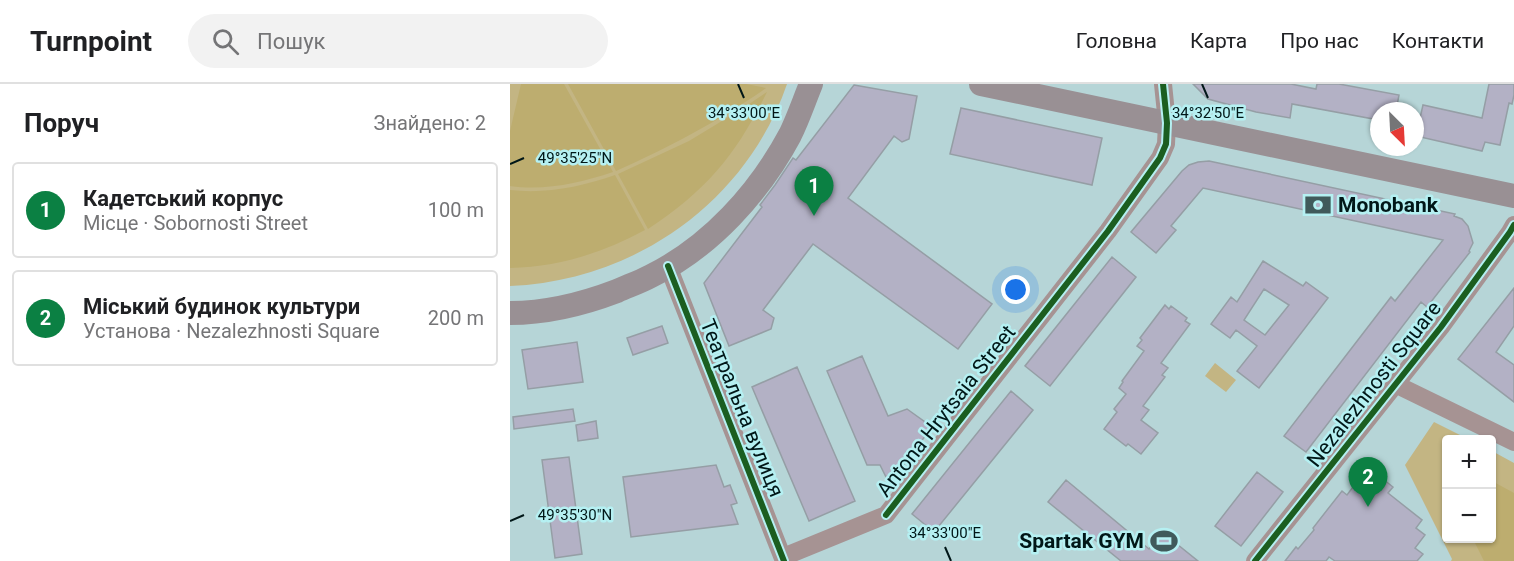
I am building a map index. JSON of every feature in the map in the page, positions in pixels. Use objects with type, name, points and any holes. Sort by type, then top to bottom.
[{"type":"main road","points":[[510,314],[551,310],[602,297],[652,276],[707,238],[728,219],[764,178],[791,133],[811,84]]},
{"type":"main road","points":[[981,84],[1514,196]]},
{"type":"street","name":"Antona Hrytsaia Street","points":[[783,559],[886,515],[1108,231],[1160,158],[1166,144],[1167,123],[1163,84]]},
{"type":"street","name":"Nezalezhnosti Square","points":[[1255,561],[1441,327],[1514,225]]},
{"type":"street","name":"Театральна вулиця","points":[[668,266],[783,559]]},
{"type":"street","points":[[1395,384],[1514,442]]},
{"type":"shaded area","points":[[510,84],[787,84],[768,127],[744,165],[714,199],[680,228],[641,251],[600,269],[556,281],[510,286]]},
{"type":"shaded area","points":[[521,84],[564,84],[613,172],[562,185],[510,186],[510,131]]},
{"type":"shaded area","points":[[568,84],[746,84],[766,88],[693,133],[616,171]]},
{"type":"shaded area","points":[[767,92],[744,134],[718,170],[687,200],[648,229],[618,174],[689,141]]},
{"type":"shaded area","points":[[615,175],[645,230],[613,246],[563,262],[510,268],[510,190],[537,191],[563,188]]},
{"type":"shaded area","points":[[1215,363],[1236,380],[1226,392],[1205,376]]},
{"type":"shaded area","points":[[1434,422],[1460,435],[1442,435],[1442,539],[1405,465]]},
{"type":"shaded area","points":[[1496,453],[1514,463],[1514,561],[1451,561],[1444,543],[1496,543]]},
{"type":"shaded area","points":[[1496,483],[1514,493],[1514,561],[1484,561],[1475,543],[1496,543]]},
{"type":"building","points":[[1193,84],[1291,84],[1316,89],[1317,84],[1339,84],[1399,95],[1398,102],[1370,102],[1370,118],[1292,104],[1290,118],[1256,112],[1208,99]]},
{"type":"building","points":[[1489,84],[1514,84],[1512,104],[1509,103],[1500,145],[1485,142],[1482,151],[1424,138],[1424,105],[1482,118]]},
{"type":"building","points":[[854,85],[917,96],[909,139],[902,142],[894,136],[848,198],[992,304],[958,349],[813,244],[763,310],[774,318],[771,329],[729,346],[704,283],[762,207],[760,205],[793,158],[796,160]]},
{"type":"building","points":[[961,108],[1102,138],[1092,185],[950,154]]},
{"type":"building","points":[[1209,161],[1455,214],[1454,216],[1462,219],[1468,226],[1473,243],[1470,252],[1427,307],[1421,302],[1306,452],[1284,436],[1391,297],[1395,301],[1443,240],[1203,188],[1171,226],[1176,230],[1156,253],[1131,232],[1182,171],[1189,165]]},
{"type":"building","points":[[1112,257],[1136,277],[1050,386],[1025,366]]},
{"type":"building","points":[[1263,261],[1303,286],[1306,282],[1328,298],[1259,388],[1237,371],[1257,346],[1236,330],[1230,338],[1211,324],[1231,297],[1237,302]],"holes":[[[1264,289],[1289,305],[1265,335],[1244,320]]]},
{"type":"building","points":[[1514,288],[1514,326],[1496,352],[1514,365],[1514,402],[1458,359]]},
{"type":"building","points":[[1165,305],[1169,309],[1171,306],[1187,318],[1185,321],[1190,324],[1161,363],[1168,368],[1162,375],[1165,377],[1143,406],[1149,410],[1141,420],[1158,433],[1141,454],[1104,429],[1117,412],[1114,409],[1126,394],[1119,388],[1122,381],[1144,351],[1137,346],[1142,340],[1140,338]]},
{"type":"building","points":[[662,326],[668,343],[633,355],[627,338]]},
{"type":"building","points":[[577,342],[583,382],[528,389],[522,350]]},
{"type":"building","points":[[862,356],[888,416],[907,409],[932,427],[899,471],[886,477],[880,465],[867,465],[827,371]]},
{"type":"building","points":[[797,367],[855,501],[809,521],[752,387]]},
{"type":"building","points":[[1011,391],[1033,410],[934,532],[912,514]]},
{"type":"building","points":[[573,409],[575,421],[514,429],[513,417]]},
{"type":"building","points":[[596,421],[598,438],[578,441],[576,425]]},
{"type":"building","points":[[569,457],[582,554],[555,558],[542,460]]},
{"type":"building","points":[[716,465],[724,487],[730,485],[737,503],[731,505],[738,524],[631,537],[623,477]]},
{"type":"building","points":[[1368,467],[1393,487],[1388,493],[1422,520],[1416,528],[1425,535],[1415,548],[1423,554],[1417,561],[1335,561],[1329,557],[1326,561],[1285,561],[1314,530],[1313,528],[1342,491],[1347,495]]},
{"type":"building","points":[[1257,472],[1283,492],[1241,546],[1215,526]]},
{"type":"building","points":[[1066,480],[1149,549],[1162,532],[1198,561],[1121,561],[1048,502]]},
{"type":"cycle path","points":[[886,515],[1108,231],[1160,158],[1166,144],[1167,123],[1163,84]]},
{"type":"cycle path","points":[[1255,561],[1441,327],[1514,225]]},
{"type":"cycle path","points":[[668,266],[784,561]]},
{"type":"place","name":"Monobank","points":[[1318,205]]},
{"type":"place","name":"Кадетський корпус","points":[[814,216]]},
{"type":"place","name":"Міський будинок культури","points":[[1368,507]]},
{"type":"place","name":"Spartak GYM","points":[[1164,541]]}]
